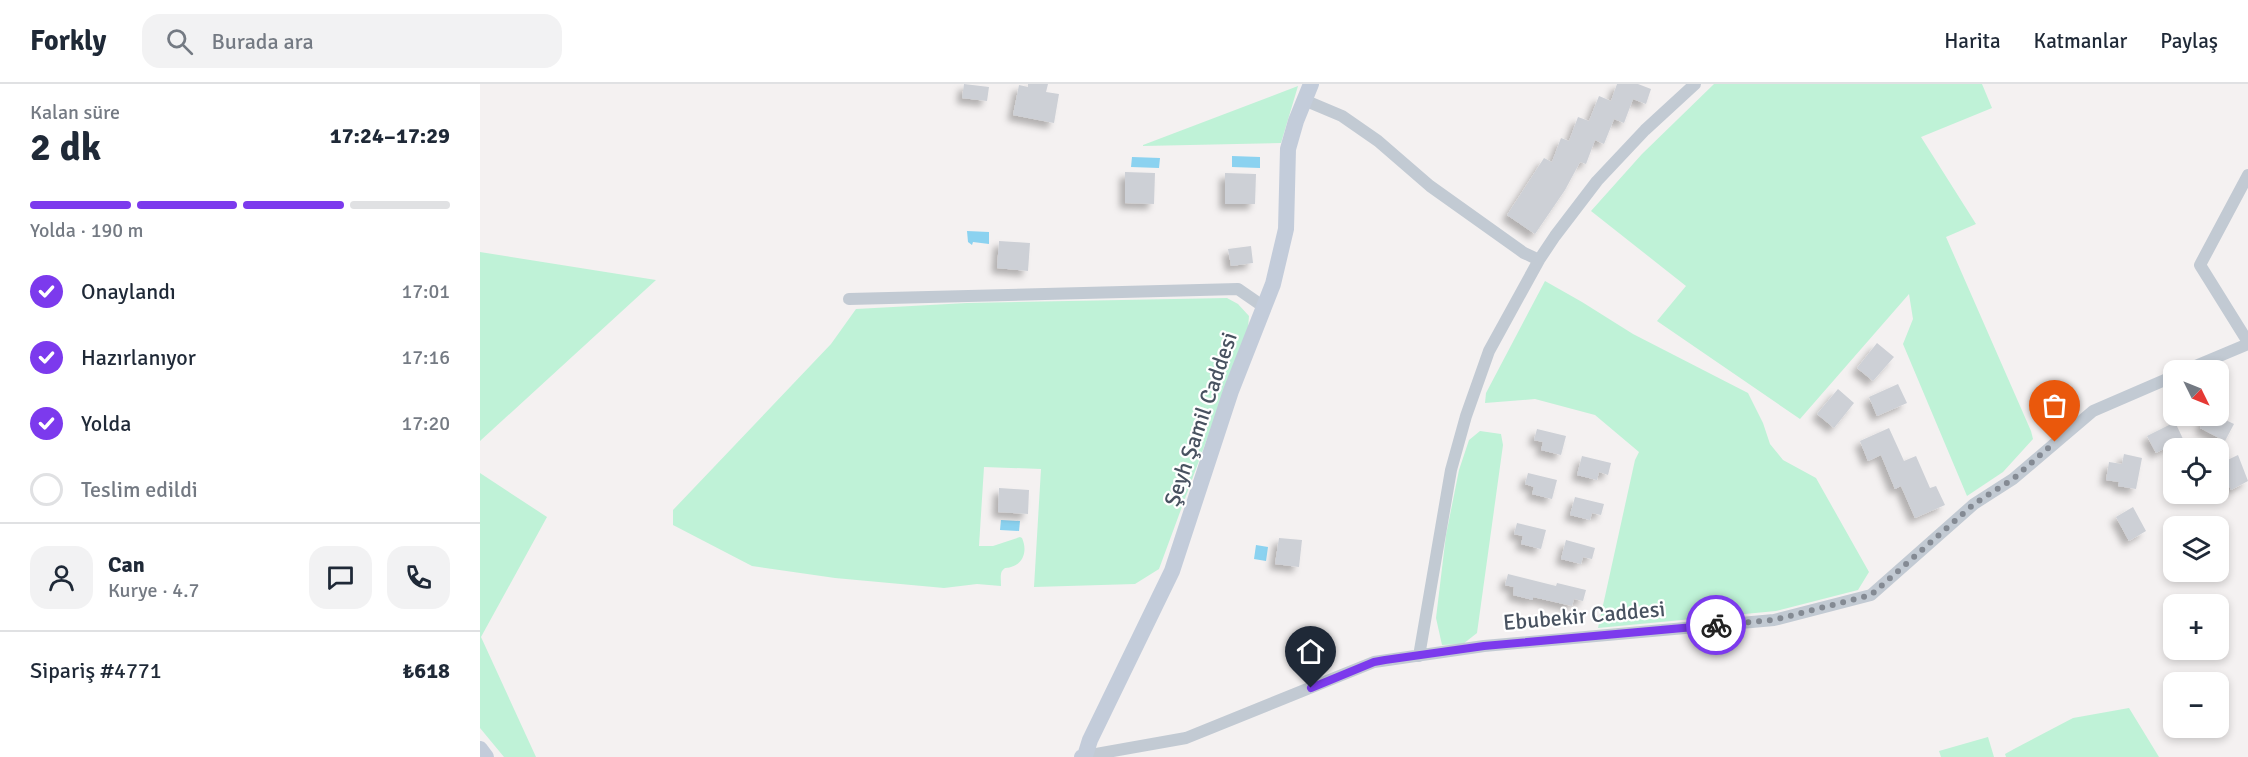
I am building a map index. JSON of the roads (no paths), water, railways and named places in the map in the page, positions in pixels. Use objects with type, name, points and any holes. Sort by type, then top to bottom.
[{"type":"street","name":"Şeyh Şamil Caddesi","points":[[1084,757],[1090,740],[1172,571],[1232,391],[1273,284],[1285,240],[1288,149],[1311,84]]},
{"type":"street","points":[[1419,656],[1451,470],[1466,416],[1489,351],[1539,260],[1597,181],[1695,84]]},
{"type":"street","points":[[1304,100],[1342,116],[1378,141],[1430,186],[1524,253],[1539,260]]},
{"type":"street","points":[[2209,360],[2248,343],[2200,265],[2248,176]]},
{"type":"street","points":[[849,299],[1238,289],[1264,307]]},
{"type":"street","name":"Ebubekir Caddesi","points":[[1084,757],[1186,738],[1374,662],[1484,646],[1774,620],[1871,595],[1974,504],[2013,479],[2093,411],[2163,381]]},
{"type":"street","points":[[480,749],[486,757]]},
{"type":"water","points":[[1232,156],[1260,157],[1260,168],[1232,167]]},
{"type":"water","points":[[1132,157],[1160,158],[1159,168],[1131,167]]},
{"type":"water","points":[[967,231],[989,232],[989,244],[973,242],[972,245],[968,242]]},
{"type":"water","points":[[1001,520],[1020,521],[1019,531],[1000,530]]},
{"type":"water","points":[[1256,545],[1268,547],[1266,561],[1254,559]]}]
